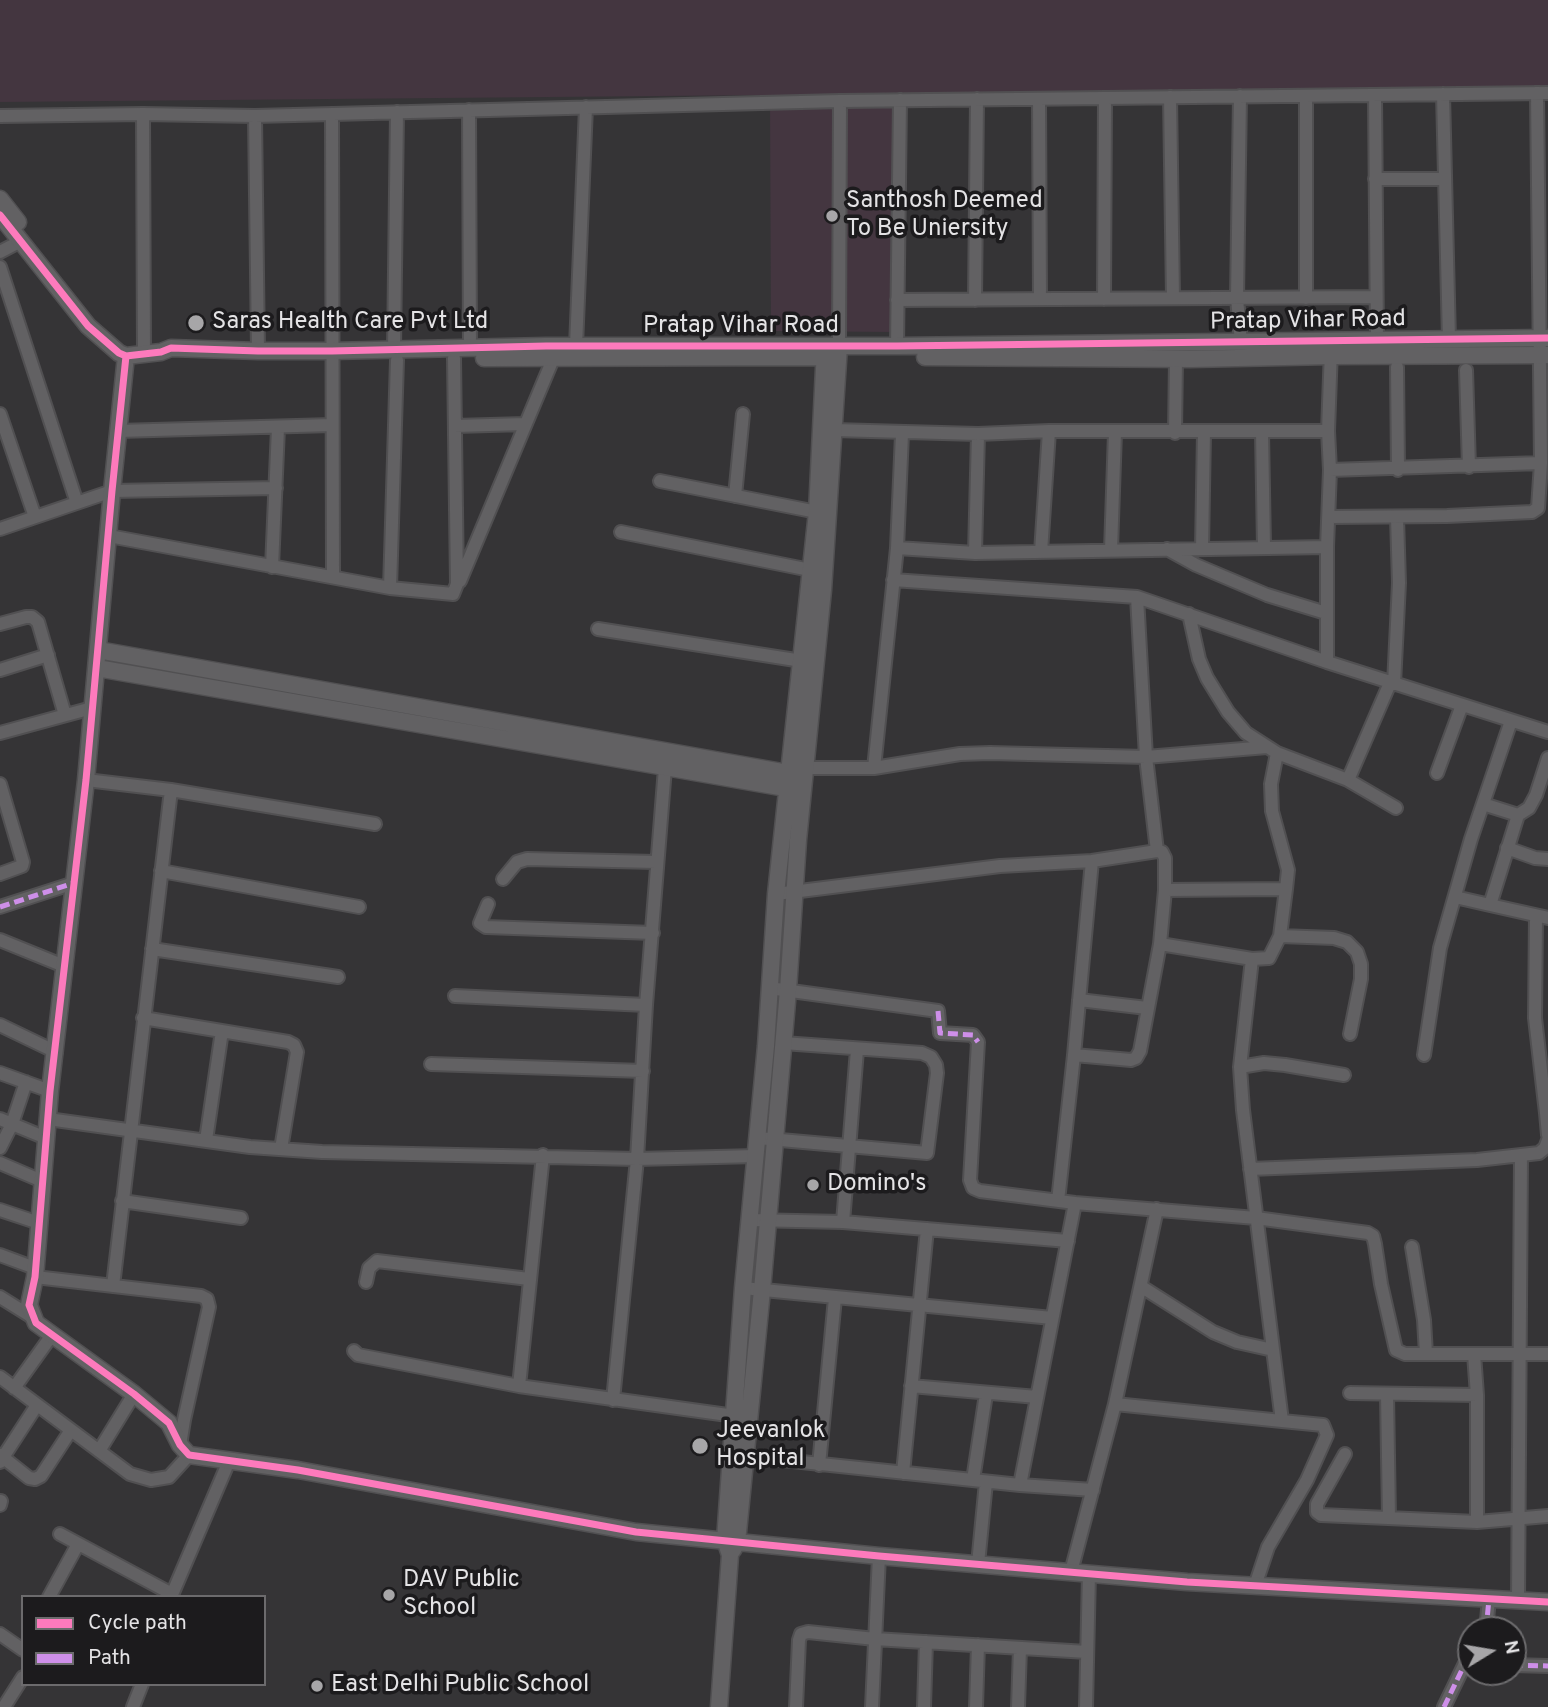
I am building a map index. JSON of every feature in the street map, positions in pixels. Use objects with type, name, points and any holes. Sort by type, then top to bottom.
[{"type":"street","points":[[0,116],[255,116],[840,101],[1543,93],[1544,355],[1539,504],[1532,512],[1329,517]]},
{"type":"street","points":[[1443,94],[1449,340]]},
{"type":"street","points":[[1374,95],[1377,341]]},
{"type":"street","points":[[1240,96],[1237,298],[1241,343]]},
{"type":"street","points":[[1306,96],[1306,298]]},
{"type":"street","points":[[1170,97],[1173,298]]},
{"type":"street","points":[[1104,299],[1105,98]]},
{"type":"street","points":[[975,300],[977,99]]},
{"type":"street","points":[[1039,99],[1040,299]]},
{"type":"street","points":[[897,346],[900,100]]},
{"type":"street","points":[[719,1707],[731,1546],[743,1288],[758,1138],[776,894],[797,779],[823,590],[834,430],[832,351],[840,101]]},
{"type":"street","points":[[576,346],[586,107]]},
{"type":"street","points":[[469,110],[470,348]]},
{"type":"street","points":[[390,588],[396,355],[397,113]]},
{"type":"street","points":[[143,114],[153,353]]},
{"type":"street","points":[[332,114],[333,578]]},
{"type":"street","points":[[255,116],[258,351]]},
{"type":"street","points":[[1375,179],[1445,179]]},
{"type":"street","points":[[0,199],[96,321],[105,338]]},
{"type":"street","points":[[0,215],[88,326],[126,356],[86,780],[50,1091],[35,1273],[29,1305],[32,1318]]},
{"type":"street","points":[[0,252],[21,241]]},
{"type":"street","points":[[0,267],[77,503]]},
{"type":"street","points":[[897,300],[1376,297]]},
{"type":"street","name":"Pratap Vihar Road","points":[[396,355],[470,348],[576,346],[683,351],[832,351],[1175,359],[1331,349],[1377,341],[1544,338]]},
{"type":"street","name":"Pratap Vihar Road","points":[[832,351],[897,346],[1241,343],[1331,349],[1544,355]]},
{"type":"street","name":"Pratap Vihar Road","points":[[126,356],[171,348],[332,356]]},
{"type":"street","points":[[1327,662],[1331,349]]},
{"type":"street","name":"Pratap Vihar Road","points":[[153,353],[173,359],[396,355],[553,359],[683,351]]},
{"type":"street","points":[[731,1546],[745,1456],[788,990],[795,890],[802,661],[832,351]]},
{"type":"street","points":[[454,358],[456,589]]},
{"type":"street","points":[[109,536],[390,588],[453,594],[553,359]]},
{"type":"street","points":[[1175,359],[1175,433]]},
{"type":"street","points":[[1396,367],[1398,470]]},
{"type":"street","points":[[1466,370],[1469,467]]},
{"type":"street","points":[[0,414],[35,517]]},
{"type":"street","points":[[736,496],[743,414]]},
{"type":"street","points":[[455,426],[525,424]]},
{"type":"street","points":[[118,431],[332,425]]},
{"type":"street","points":[[272,566],[278,428]]},
{"type":"street","points":[[834,430],[978,434],[1049,431],[1328,431]]},
{"type":"street","points":[[1041,552],[1049,431]]},
{"type":"street","points":[[1111,550],[1115,432]]},
{"type":"street","points":[[1202,549],[1204,432]]},
{"type":"street","points":[[1262,432],[1264,547]]},
{"type":"street","points":[[874,768],[897,548],[902,433]]},
{"type":"street","points":[[975,553],[978,434]]},
{"type":"street","points":[[1330,470],[1398,470],[1541,463]]},
{"type":"street","points":[[660,481],[817,512]]},
{"type":"street","points":[[0,529],[112,491],[276,488]]},
{"type":"street","points":[[1348,780],[1392,683],[1399,583],[1397,517]]},
{"type":"street","points":[[621,532],[810,570]]},
{"type":"street","points":[[897,548],[975,553],[1327,547]]},
{"type":"street","points":[[1167,549],[1196,565],[1267,595],[1326,613]]},
{"type":"street","points":[[893,580],[1138,597],[1327,662],[1548,732]]},
{"type":"street","points":[[1138,597],[1146,757],[1157,851]]},
{"type":"street","points":[[1189,614],[1199,659],[1207,678],[1245,733],[1272,750],[1348,780],[1396,808]]},
{"type":"street","points":[[0,624],[26,617],[32,617],[38,622],[65,715]]},
{"type":"street","points":[[598,629],[802,661]]},
{"type":"street","points":[[98,650],[531,736],[665,768],[797,779],[980,753],[1146,757],[1272,750]]},
{"type":"street","points":[[0,670],[48,655]]},
{"type":"street","points":[[97,668],[797,779]]},
{"type":"street","points":[[1437,773],[1462,705]]},
{"type":"street","points":[[0,733],[92,708]]},
{"type":"street","points":[[1424,1055],[1440,948],[1511,721]]},
{"type":"street","points":[[1160,944],[1252,958],[1269,958],[1280,936],[1288,870],[1272,811],[1272,750]]},
{"type":"street","points":[[1490,905],[1518,814],[1529,808],[1536,795],[1548,758]]},
{"type":"street","points":[[613,1400],[637,1159],[656,862],[665,768]]},
{"type":"street","points":[[86,780],[171,790],[375,824]]},
{"type":"street","points":[[0,784],[23,862],[22,866],[0,874]]},
{"type":"street","points":[[113,1286],[171,790]]},
{"type":"street","points":[[1483,804],[1518,814]]},
{"type":"street","points":[[1507,848],[1535,858],[1548,859]]},
{"type":"street","points":[[776,894],[1000,866],[1092,861],[1162,852],[1165,858],[1166,890],[1160,944],[1136,1058],[1131,1060],[1074,1055]]},
{"type":"street","points":[[503,879],[517,862],[527,859],[656,862]]},
{"type":"street","points":[[1058,1201],[1092,861]]},
{"type":"street","points":[[161,871],[359,906]]},
{"type":"street","points":[[0,907],[74,883]]},
{"type":"street","points":[[1166,890],[1286,889]]},
{"type":"street","points":[[1455,897],[1542,917],[1534,983],[1543,1045],[1548,1135]]},
{"type":"street","points":[[488,904],[480,923],[486,927],[653,933]]},
{"type":"street","points":[[1280,936],[1334,938],[1347,942],[1357,952],[1361,964],[1361,979],[1350,1034]]},
{"type":"street","points":[[0,940],[64,966]]},
{"type":"street","points":[[152,949],[338,977]]},
{"type":"street","points":[[1252,958],[1240,1067],[1282,1421]]},
{"type":"street","points":[[769,988],[938,1011],[940,1033],[973,1035],[978,1042],[970,1180],[973,1188],[1075,1203],[1256,1218],[1368,1233],[1373,1236],[1396,1350],[1405,1354],[1548,1354]]},
{"type":"street","points":[[455,996],[646,1005]]},
{"type":"street","points":[[1079,1000],[1147,1008]]},
{"type":"street","points":[[144,1018],[294,1045],[297,1052],[281,1149]]},
{"type":"street","points":[[0,1025],[56,1052]]},
{"type":"street","points":[[206,1140],[222,1031]]},
{"type":"street","points":[[758,1138],[927,1153],[937,1073],[931,1057],[922,1053],[783,1043]]},
{"type":"street","points":[[843,1222],[857,1050]]},
{"type":"street","points":[[1240,1067],[1264,1063],[1344,1075]]},
{"type":"street","points":[[431,1064],[643,1071]]},
{"type":"street","points":[[0,1073],[50,1091]]},
{"type":"street","points":[[0,1148],[6,1122],[26,1082]]},
{"type":"street","points":[[48,1119],[322,1152],[637,1159],[756,1156]]},
{"type":"street","points":[[6,1122],[46,1138]]},
{"type":"street","points":[[1250,1169],[1521,1156],[1539,1153],[1548,1140]]},
{"type":"street","points":[[519,1386],[543,1155]]},
{"type":"street","points":[[1518,1600],[1521,1156]]},
{"type":"street","points":[[0,1163],[42,1181]]},
{"type":"street","points":[[122,1201],[241,1218]]},
{"type":"street","points":[[1020,1485],[1075,1203]]},
{"type":"street","points":[[1071,1572],[1115,1404],[1157,1209]]},
{"type":"street","points":[[0,1210],[39,1223]]},
{"type":"street","points":[[750,1220],[843,1222],[1068,1241]]},
{"type":"street","points":[[903,1473],[926,1229]]},
{"type":"street","points":[[1412,1247],[1424,1320],[1426,1354]]},
{"type":"street","points":[[0,1255],[35,1273],[113,1286],[201,1296],[207,1299],[209,1307],[184,1420],[185,1450],[169,1477],[151,1480],[130,1474],[0,1377]]},
{"type":"street","points":[[366,1282],[369,1268],[377,1261],[529,1279]]},
{"type":"street","points":[[1142,1287],[1213,1332],[1237,1342],[1273,1350]]},
{"type":"street","points":[[743,1288],[1052,1318]]},
{"type":"street","points":[[0,1297],[134,1394],[169,1423],[185,1450],[229,1461],[298,1470],[636,1532],[731,1546],[1255,1586],[1548,1602]]},
{"type":"street","points":[[818,1465],[835,1298]]},
{"type":"street","points":[[14,1388],[52,1335]]},
{"type":"street","points":[[354,1351],[358,1355],[519,1386],[735,1416]]},
{"type":"street","points":[[1474,1354],[1477,1395],[1477,1522]]},
{"type":"street","points":[[911,1386],[1037,1397]]},
{"type":"street","points":[[1350,1393],[1477,1395]]},
{"type":"street","points":[[99,1451],[134,1394]]},
{"type":"street","points":[[978,1564],[986,1394]]},
{"type":"street","points":[[1387,1394],[1389,1518]]},
{"type":"street","points":[[1115,1404],[1322,1425],[1327,1435],[1307,1480],[1268,1547],[1255,1586]]},
{"type":"street","points":[[37,1405],[1,1459],[29,1478],[36,1479],[41,1476],[71,1430]]},
{"type":"street","points":[[1345,1454],[1317,1504],[1317,1512],[1321,1515],[1477,1522],[1548,1516]]},
{"type":"street","points":[[745,1456],[1020,1485],[1093,1490]]},
{"type":"street","points":[[60,1534],[172,1595],[229,1461]]},
{"type":"street","points":[[50,1595],[78,1544]]},
{"type":"street","points":[[872,1707],[879,1556]]},
{"type":"street","points":[[1086,1707],[1089,1573]]},
{"type":"street","points":[[1487,1616],[1489,1599]]},
{"type":"street","points":[[796,1707],[799,1640],[801,1634],[808,1632],[875,1639],[1087,1652]]},
{"type":"street","points":[[0,1634],[21,1649]]},
{"type":"street","points":[[924,1707],[926,1642]]},
{"type":"street","points":[[976,1707],[978,1645]]},
{"type":"street","points":[[1018,1707],[1020,1648]]},
{"type":"street","points":[[1527,1665],[1548,1666]]},
{"type":"street","points":[[4,1707],[21,1680]]},
{"type":"street","points":[[1444,1707],[1457,1682]]},
{"type":"street","points":[[133,1707],[141,1686]]},
{"type":"shaded area","name":"Santhosh Deemed To Be Uniersity","points":[[0,0],[1548,0],[1548,90],[893,94],[893,332],[771,331],[770,95],[0,102]]},
{"type":"marked path","points":[[0,907],[74,883]]},
{"type":"marked path","points":[[938,1011],[940,1033],[973,1035],[978,1042]]},
{"type":"marked path","points":[[1487,1616],[1489,1599]]},
{"type":"marked path","points":[[1527,1665],[1548,1666]]},
{"type":"marked path","points":[[1444,1707],[1457,1680]]},
{"type":"cycle path","points":[[0,215],[88,326],[126,356],[161,352],[171,348],[332,351],[546,346],[897,346],[1548,338]]},
{"type":"cycle path","points":[[126,356],[86,780],[50,1091],[35,1277],[29,1305],[36,1323],[134,1394],[169,1423],[180,1445],[189,1455],[298,1470],[636,1532],[1187,1582],[1548,1602]]},
{"type":"place","name":"Santhosh Deemed To Be Uniersity","points":[[832,216]]},
{"type":"place","name":"Saras Health Care Pvt Ltd","points":[[196,323]]},
{"type":"place","name":"Domino's","points":[[813,1185]]},
{"type":"place","name":"Jeevanlok Hospital","points":[[700,1446]]},
{"type":"place","name":"DAV Public School","points":[[389,1595]]},
{"type":"place","name":"East Delhi Public School","points":[[317,1686]]}]
